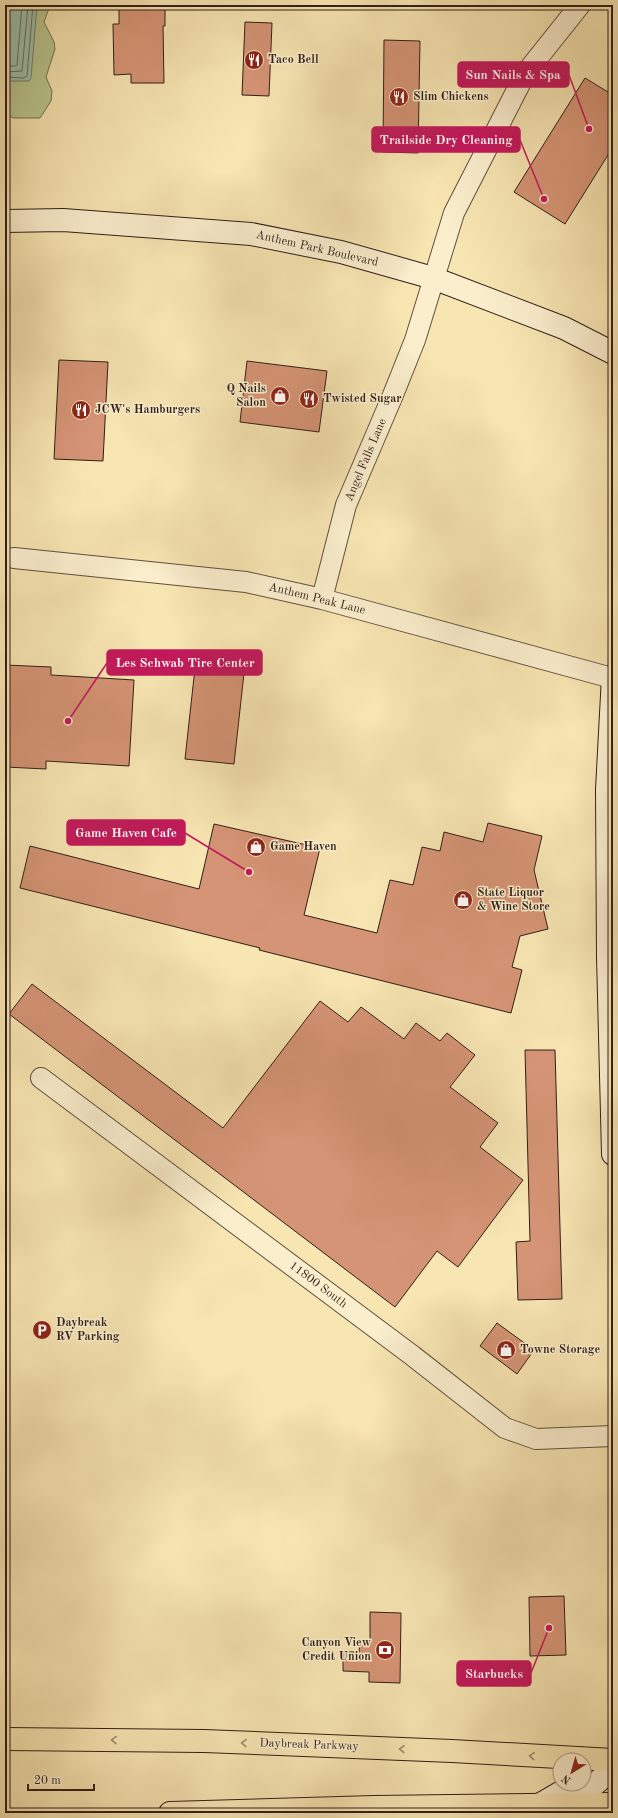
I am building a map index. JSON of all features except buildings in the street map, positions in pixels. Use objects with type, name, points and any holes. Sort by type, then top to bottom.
[{"type":"main road","name":"Anthem Park Boulevard","points":[[5,221],[63,220],[251,234],[341,252],[434,278],[564,328],[613,353]]},
{"type":"main road","points":[[612,677],[607,806],[608,963],[613,1154]]},
{"type":"main road","name":"Daybreak Parkway","points":[[5,1739],[204,1741],[452,1750],[613,1760]]},
{"type":"main road","points":[[539,1805],[570,1787],[594,1785],[613,1768]]},
{"type":"main road","points":[[170,1813],[613,1804]]},
{"type":"street","name":"Angel Falls Lane","points":[[322,599],[346,505],[393,396],[412,347],[454,213],[525,74],[580,5]]},
{"type":"street","name":"Anthem Peak Lane","points":[[14,558],[246,582],[322,599],[612,677]]},
{"type":"street","name":"11800 South","points":[[41,1078],[413,1356],[505,1428],[536,1439],[613,1436]]},
{"type":"green space","points":[[5,5],[50,5],[44,22],[54,42],[55,49],[46,77],[52,91],[51,101],[40,118],[14,118],[5,115]]},
{"type":"water","points":[[5,5],[37,5],[31,78],[29,81],[5,81]]},
{"type":"place","name":"Taco Bell","points":[[254,60]]},
{"type":"place","name":"Slim Chickens","points":[[399,97]]},
{"type":"place","name":"Sun Nails & Spa","points":[[589,129]]},
{"type":"place","name":"Trailside Dry Cleaning","points":[[544,199]]},
{"type":"place","name":"Q Nails Salon","points":[[280,396]]},
{"type":"place","name":"Twisted Sugar","points":[[309,399]]},
{"type":"place","name":"JCW's Hamburgers","points":[[81,410]]},
{"type":"place","name":"Les Schwab Tire Center","points":[[68,721]]},
{"type":"place","name":"Game Haven","points":[[256,847]]},
{"type":"place","name":"Game Haven Cafe","points":[[249,872]]},
{"type":"place","name":"State Liquor & Wine Store","points":[[463,900]]},
{"type":"place","name":"Daybreak RV Parking","points":[[42,1330]]},
{"type":"place","name":"Towne Storage","points":[[506,1350]]},
{"type":"place","name":"Starbucks","points":[[549,1628]]},
{"type":"place","name":"Canyon View Credit Union","points":[[385,1650]]}]
